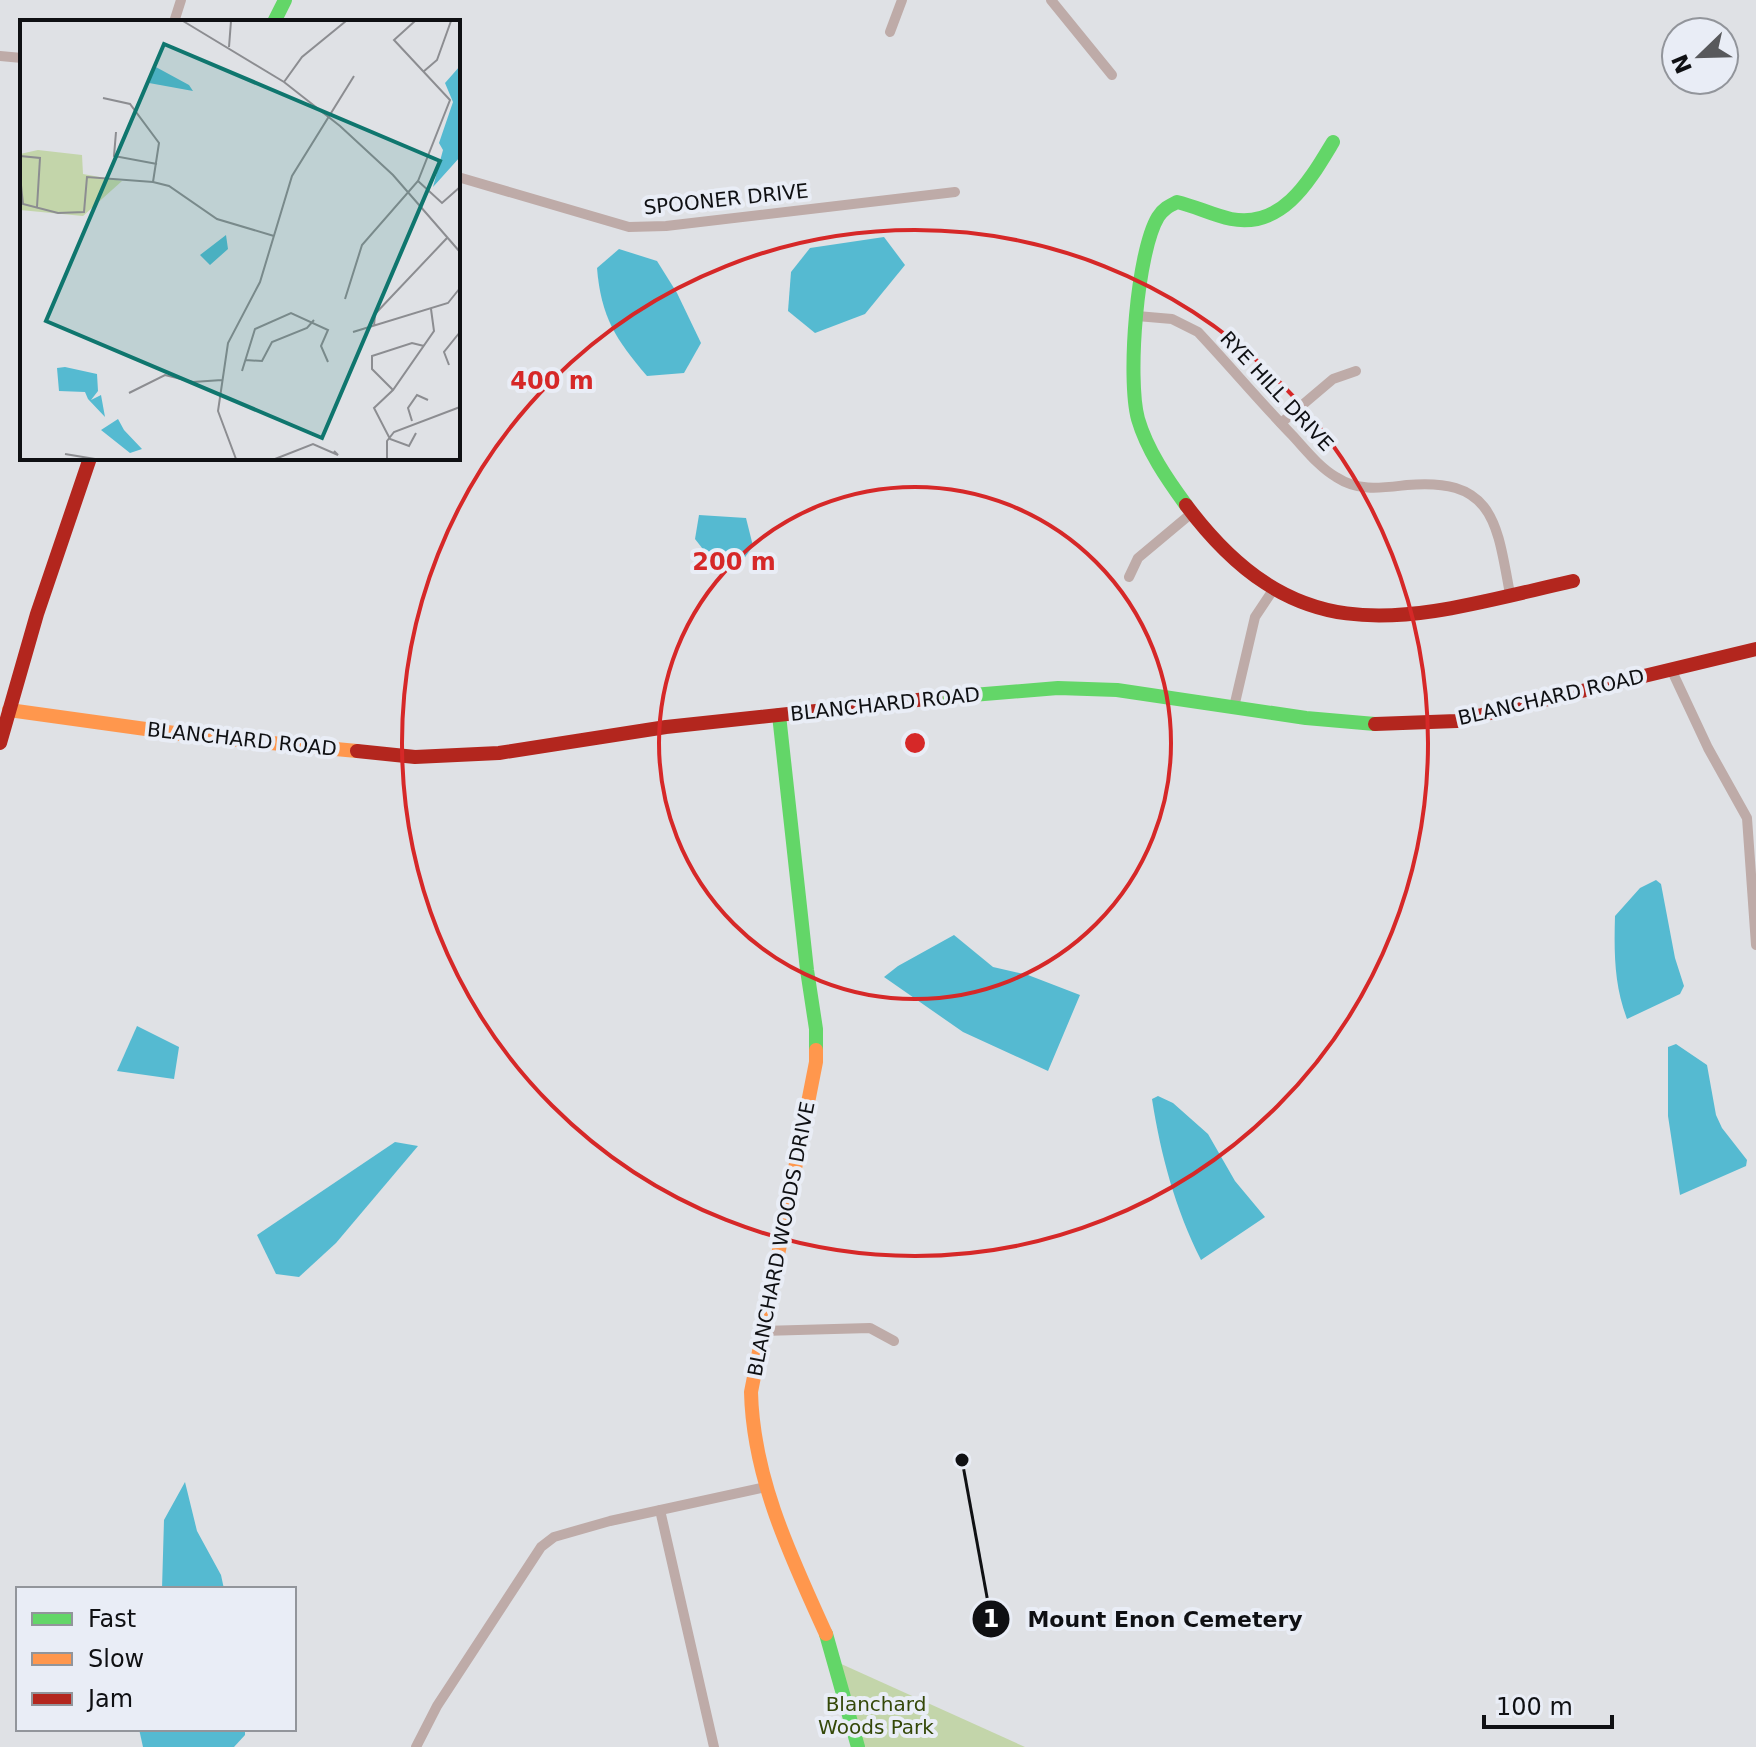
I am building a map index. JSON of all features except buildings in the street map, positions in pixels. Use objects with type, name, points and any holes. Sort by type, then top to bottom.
[{"type":"street","points":[[175,20],[181,0]]},
{"type":"street","points":[[275,20],[285,0]]},
{"type":"street","points":[[890,32],[902,0]]},
{"type":"street","points":[[1051,0],[1112,75]]},
{"type":"street","points":[[0,56],[20,58]]},
{"type":"street","points":[[1333,142],[1289,205],[1262,218],[1242,221],[1177,202],[1159,213],[1150,241],[1137,316],[1133,377],[1138,418],[1153,455],[1178,494],[1241,567],[1273,590],[1346,614],[1375,615],[1461,606],[1573,581]]},
{"type":"street","name":"SPOONER DRIVE","points":[[460,178],[629,227],[666,226],[955,192]]},
{"type":"street","name":"RYE HILL DRIVE","points":[[1137,316],[1172,319],[1198,332],[1321,465],[1351,486],[1378,489],[1443,485],[1474,497],[1490,512],[1499,533],[1510,594]]},
{"type":"street","points":[[1281,423],[1333,379],[1356,371]]},
{"type":"street","points":[[0,743],[5,709],[89,460]]},
{"type":"street","points":[[1129,577],[1138,558],[1193,512]]},
{"type":"street","points":[[1234,707],[1255,617],[1273,590]]},
{"type":"street","name":"BLANCHARD ROAD","points":[[5,709],[196,736],[415,757],[499,753],[637,731],[998,691],[1058,688],[1117,690],[1379,724],[1457,721],[1756,649]]},
{"type":"street","points":[[1671,669],[1708,748],[1747,818],[1756,945]]},
{"type":"street","name":"BLANCHARD WOODS DRIVE","points":[[779,715],[816,1029],[816,1062],[761,1331],[751,1392],[752,1427],[766,1487],[791,1558],[831,1645],[858,1747]]},
{"type":"street","points":[[761,1331],[870,1328],[894,1341]]},
{"type":"street","points":[[416,1747],[437,1706],[541,1547],[554,1537],[766,1487]]},
{"type":"street","points":[[660,1510],[714,1747]]},
{"type":"green space","name":"Blanchard Woods Park","points":[[828,1658],[1025,1747],[852,1747]]},
{"type":"water","points":[[884,237],[905,265],[865,314],[815,333],[788,311],[791,272],[810,248]]},
{"type":"water","points":[[619,249],[657,261],[677,293],[701,343],[684,373],[647,376],[612,327],[602,300],[597,268]]},
{"type":"water","points":[[699,515],[746,518],[753,546],[738,567],[713,562],[695,539]]},
{"type":"water","points":[[1656,880],[1661,884],[1675,958],[1684,986],[1680,994],[1627,1019],[1617,981],[1615,916],[1640,888]]},
{"type":"water","points":[[954,935],[993,967],[1028,975],[1080,995],[1048,1071],[963,1032],[884,977]]},
{"type":"water","points":[[137,1026],[179,1047],[174,1079],[117,1071]]},
{"type":"water","points":[[1676,1044],[1707,1065],[1716,1115],[1722,1128],[1747,1160],[1746,1166],[1680,1195],[1668,1116],[1668,1047]]},
{"type":"water","points":[[1158,1096],[1173,1103],[1208,1134],[1235,1181],[1265,1217],[1201,1260],[1176,1201],[1165,1161],[1152,1099]]},
{"type":"water","points":[[395,1142],[418,1146],[336,1243],[299,1277],[276,1274],[257,1235]]},
{"type":"water","points":[[185,1482],[197,1531],[221,1575],[224,1587],[162,1587],[164,1520]]},
{"type":"water","points":[[139,1731],[245,1731],[234,1747],[143,1747]]},
{"type":"traffic: fast","points":[[275,20],[285,0]]},
{"type":"traffic: fast","points":[[1186,505],[1152,453],[1138,419],[1135,400],[1136,316],[1144,258],[1151,234],[1160,214],[1177,202],[1231,219],[1266,217],[1280,209],[1304,186],[1333,142]]},
{"type":"traffic: fast","points":[[936,698],[1058,688],[1117,690],[1306,718],[1375,724]]},
{"type":"traffic: fast","points":[[779,715],[816,1050]]},
{"type":"traffic: fast","points":[[826,1634],[858,1747]]},
{"type":"traffic: slow","points":[[9,710],[196,736],[357,751]]},
{"type":"traffic: slow","points":[[816,1050],[751,1392],[753,1424],[766,1486],[787,1546],[826,1634]]},
{"type":"traffic: jam","points":[[0,743],[37,614],[89,460]]},
{"type":"traffic: jam","points":[[1186,505],[1229,554],[1272,587],[1316,607],[1362,615],[1410,614],[1460,607],[1573,581]]},
{"type":"traffic: jam","points":[[1375,724],[1457,721],[1756,649]]},
{"type":"traffic: jam","points":[[357,751],[415,757],[499,753],[666,727],[936,698]]},
{"type":"place","name":"Mount Enon Cemetery","points":[[962,1460]]}]
